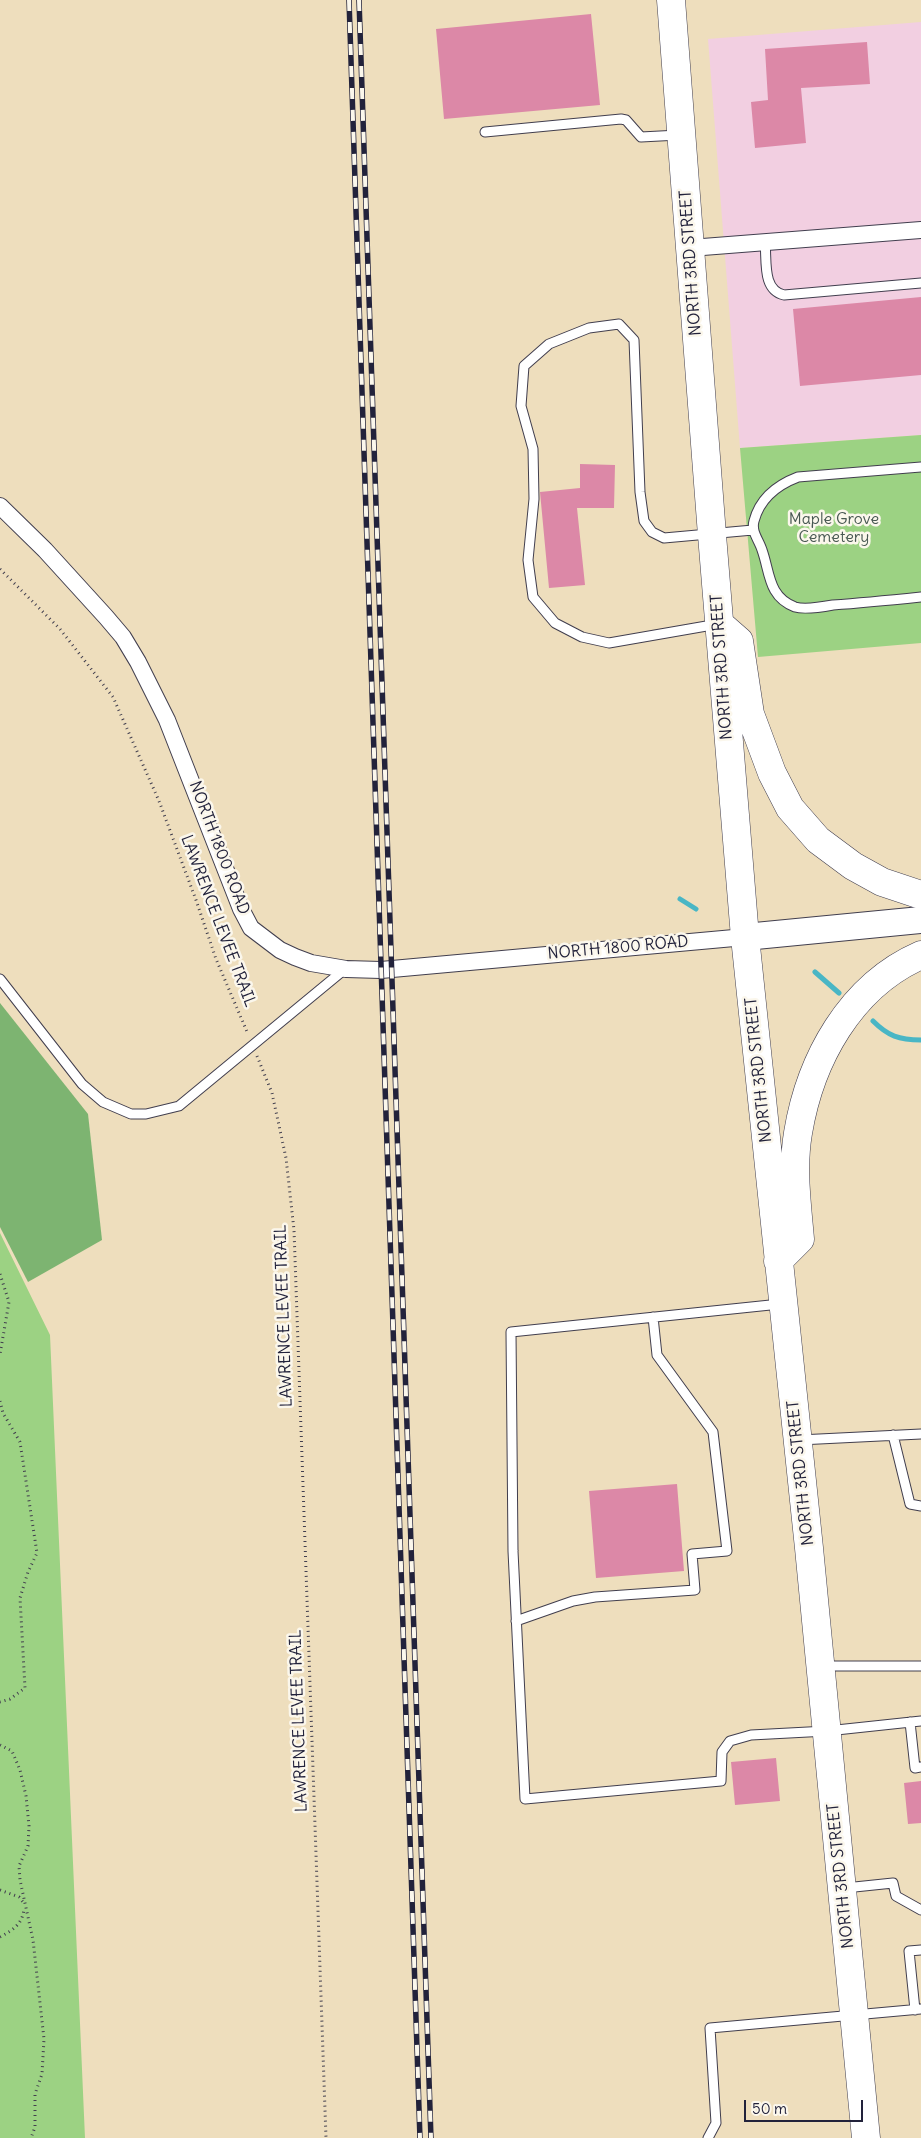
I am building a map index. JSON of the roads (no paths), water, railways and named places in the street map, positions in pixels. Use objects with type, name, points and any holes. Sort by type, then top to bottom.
[{"type":"highway","name":"NORTH 3RD STREET","points":[[671,0],[745,936],[821,1666],[866,2138]]},
{"type":"highway","points":[[719,624],[739,641],[750,714],[772,773],[790,808],[818,840],[853,866],[882,882],[921,895]]},
{"type":"highway","points":[[778,1261],[800,1239],[795,1184],[798,1134],[806,1097],[824,1051],[838,1025],[855,1004],[889,973],[921,955]]},
{"type":"main road","points":[[745,936],[921,920]]},
{"type":"street","points":[[690,248],[921,230]]},
{"type":"street","name":"NORTH 1800 ROAD","points":[[0,506],[45,550],[123,637],[138,662],[171,728],[250,928],[280,950],[312,963],[346,969],[390,970],[745,936]]},
{"type":"lane","points":[[485,132],[620,119],[626,120],[641,137],[681,135]]},
{"type":"lane","points":[[765,242],[769,285],[775,293],[784,295],[921,282]]},
{"type":"lane","points":[[719,624],[609,643],[582,637],[555,623],[533,597],[528,560],[534,499],[533,450],[521,406],[524,366],[548,344],[589,328],[619,324],[634,340],[640,492],[644,521],[652,532],[664,538],[753,530]]},
{"type":"lane","points":[[921,467],[798,477],[781,484],[765,498],[758,510],[753,530],[763,551],[770,583],[780,598],[796,607],[816,607],[921,597]]},
{"type":"lane","points":[[0,978],[82,1084],[103,1102],[131,1114],[146,1114],[179,1106],[346,969]]},
{"type":"lane","points":[[783,1304],[511,1332],[513,1551],[525,1799],[721,1781],[722,1752],[730,1741],[751,1735],[827,1731],[921,1721]]},
{"type":"lane","points":[[516,1621],[573,1601],[595,1597],[695,1590],[692,1554],[727,1551],[712,1432],[656,1355],[653,1317]]},
{"type":"lane","points":[[797,1440],[921,1434]]},
{"type":"lane","points":[[894,1435],[910,1504],[921,1506]]},
{"type":"lane","points":[[821,1666],[921,1666]]},
{"type":"lane","points":[[910,1722],[915,1768],[921,1767]]},
{"type":"lane","points":[[842,1888],[894,1883],[896,1896],[921,1910]]},
{"type":"lane","points":[[708,2138],[716,2124],[710,2028],[918,2009],[909,1951],[921,1950]]},
{"type":"waterway","points":[[680,899],[696,909]]},
{"type":"waterway","points":[[815,972],[839,993]]},
{"type":"waterway","points":[[873,1021],[894,1036],[921,1040]]},
{"type":"railway","points":[[349,0],[420,2138]]},
{"type":"railway","points":[[359,0],[431,2138]]},
{"type":"park label","name":"Maple Grove Cemetery","points":[[834,528]]}]
